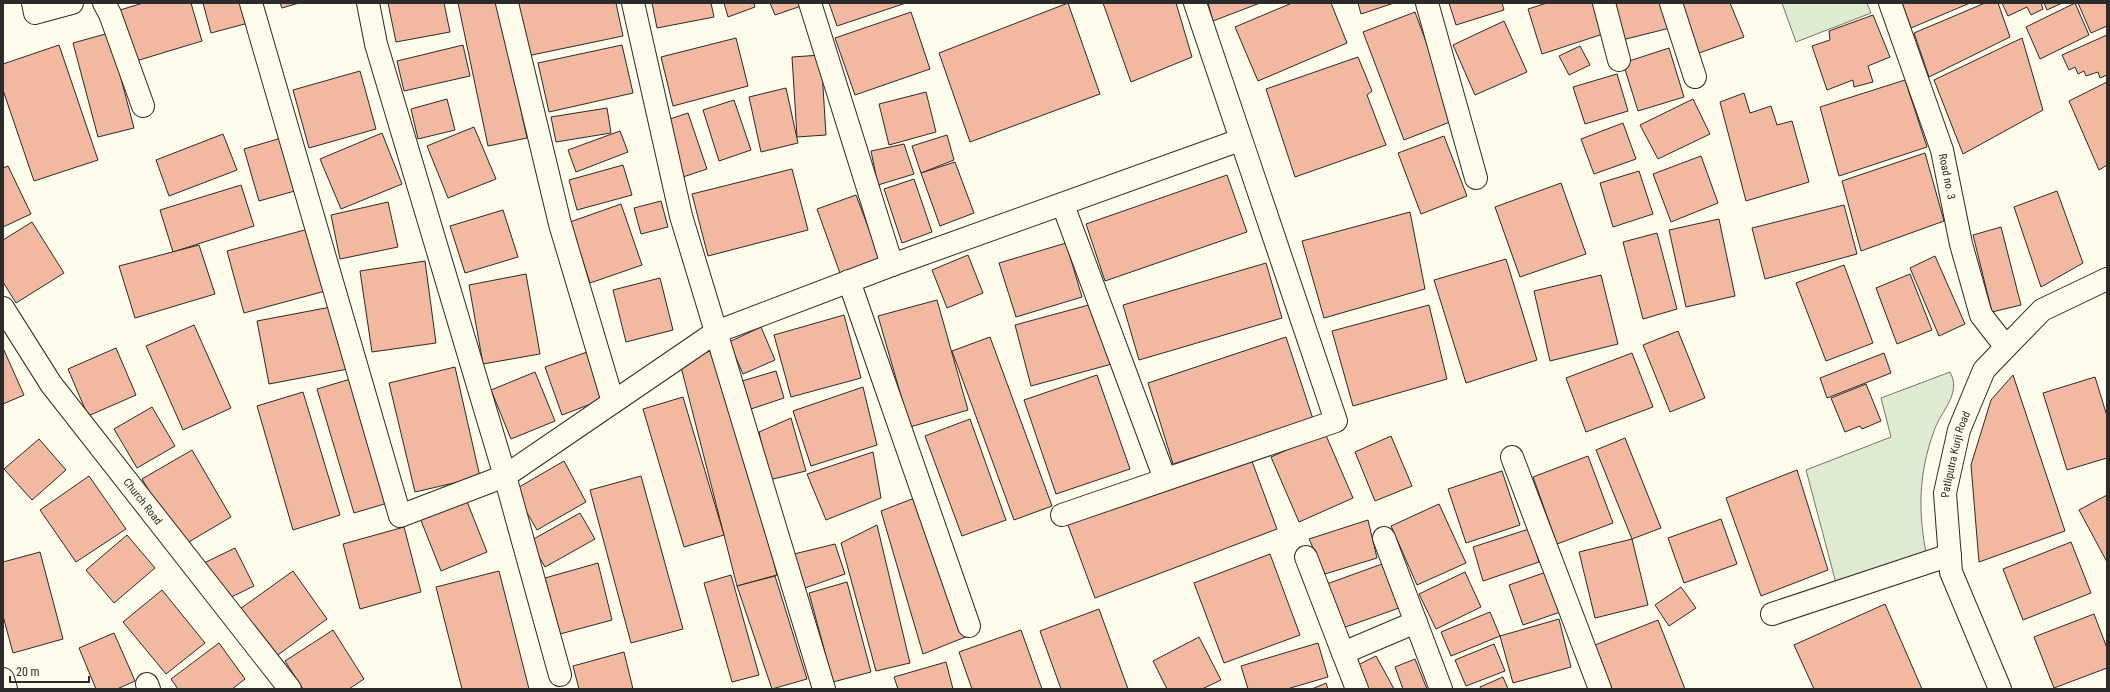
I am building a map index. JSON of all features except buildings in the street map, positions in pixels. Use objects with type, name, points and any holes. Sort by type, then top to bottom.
[{"type":"street","points":[[33,3],[35,12],[72,3]]},
{"type":"street","points":[[104,3],[110,14],[143,106]]},
{"type":"street","points":[[251,3],[400,516],[505,476],[716,332],[892,265],[1240,140]]},
{"type":"street","points":[[368,3],[376,44],[505,476],[560,675]]},
{"type":"street","points":[[507,3],[560,224],[613,402]]},
{"type":"street","points":[[633,3],[681,216],[824,689]]},
{"type":"street","points":[[810,3],[892,265]]},
{"type":"street","points":[[1062,515],[1336,421],[1195,3]]},
{"type":"street","points":[[1427,3],[1476,178]]},
{"type":"street","points":[[1604,3],[1619,60]]},
{"type":"street","points":[[1671,3],[1695,78]]},
{"type":"street","name":"Road no. 3","points":[[1890,3],[1942,150],[1961,244],[1981,315],[2006,347]]},
{"type":"street","points":[[1062,204],[1165,479]]},
{"type":"street","name":"Patliputra Kurji Road","points":[[1998,688],[1951,572],[1945,493],[1959,430],[1984,370],[2042,310],[2107,279]]},
{"type":"street","points":[[849,281],[969,626]]},
{"type":"street","name":"Church Road","points":[[3,308],[51,384],[290,689]]},
{"type":"street","points":[[1512,457],[1600,689]]},
{"type":"street","points":[[1384,538],[1442,689]]},
{"type":"street","points":[[1772,614],[1950,555]]},
{"type":"street","points":[[1306,557],[1357,689]]},
{"type":"street","points":[[1343,653],[1416,622]]},
{"type":"street","points":[[3,679],[6,689]]},
{"type":"green space","points":[[1782,3],[1867,3],[1871,13],[1796,42]]},
{"type":"green space","points":[[1950,372],[1954,388],[1949,402],[1934,431],[1922,479],[1921,510],[1927,558],[1837,587],[1806,470],[1891,437],[1881,398]]}]
